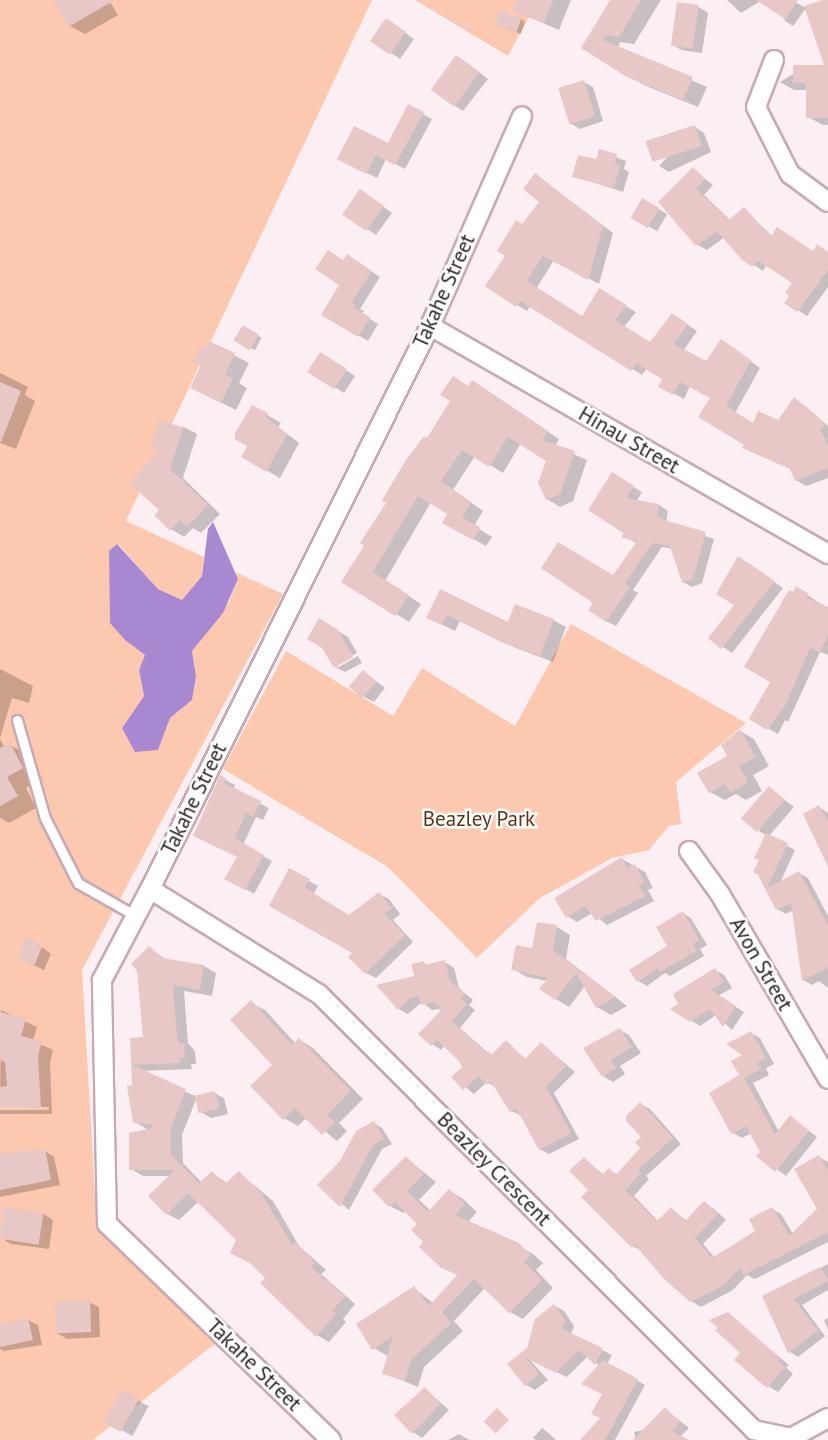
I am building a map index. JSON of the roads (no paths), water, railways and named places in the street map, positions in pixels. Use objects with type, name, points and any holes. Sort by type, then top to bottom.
[{"type":"street","points":[[774,60],[756,107],[790,174],[828,202]]},
{"type":"street","name":"Takahe Street","points":[[331,1440],[107,1224],[102,979],[150,889],[430,326],[522,116]]},
{"type":"street","name":"Hinau Street","points":[[430,326],[828,554]]},
{"type":"street","name":"Avon Street","points":[[689,851],[720,894],[828,1079]]},
{"type":"street","name":"Beazley Crescent","points":[[150,889],[320,994],[754,1430],[791,1437],[828,1418]]},
{"type":"lane","points":[[17,720],[46,818],[73,875],[78,883],[136,916]]},
{"type":"park label","name":"Beazley Park","points":[[479,819]]}]
